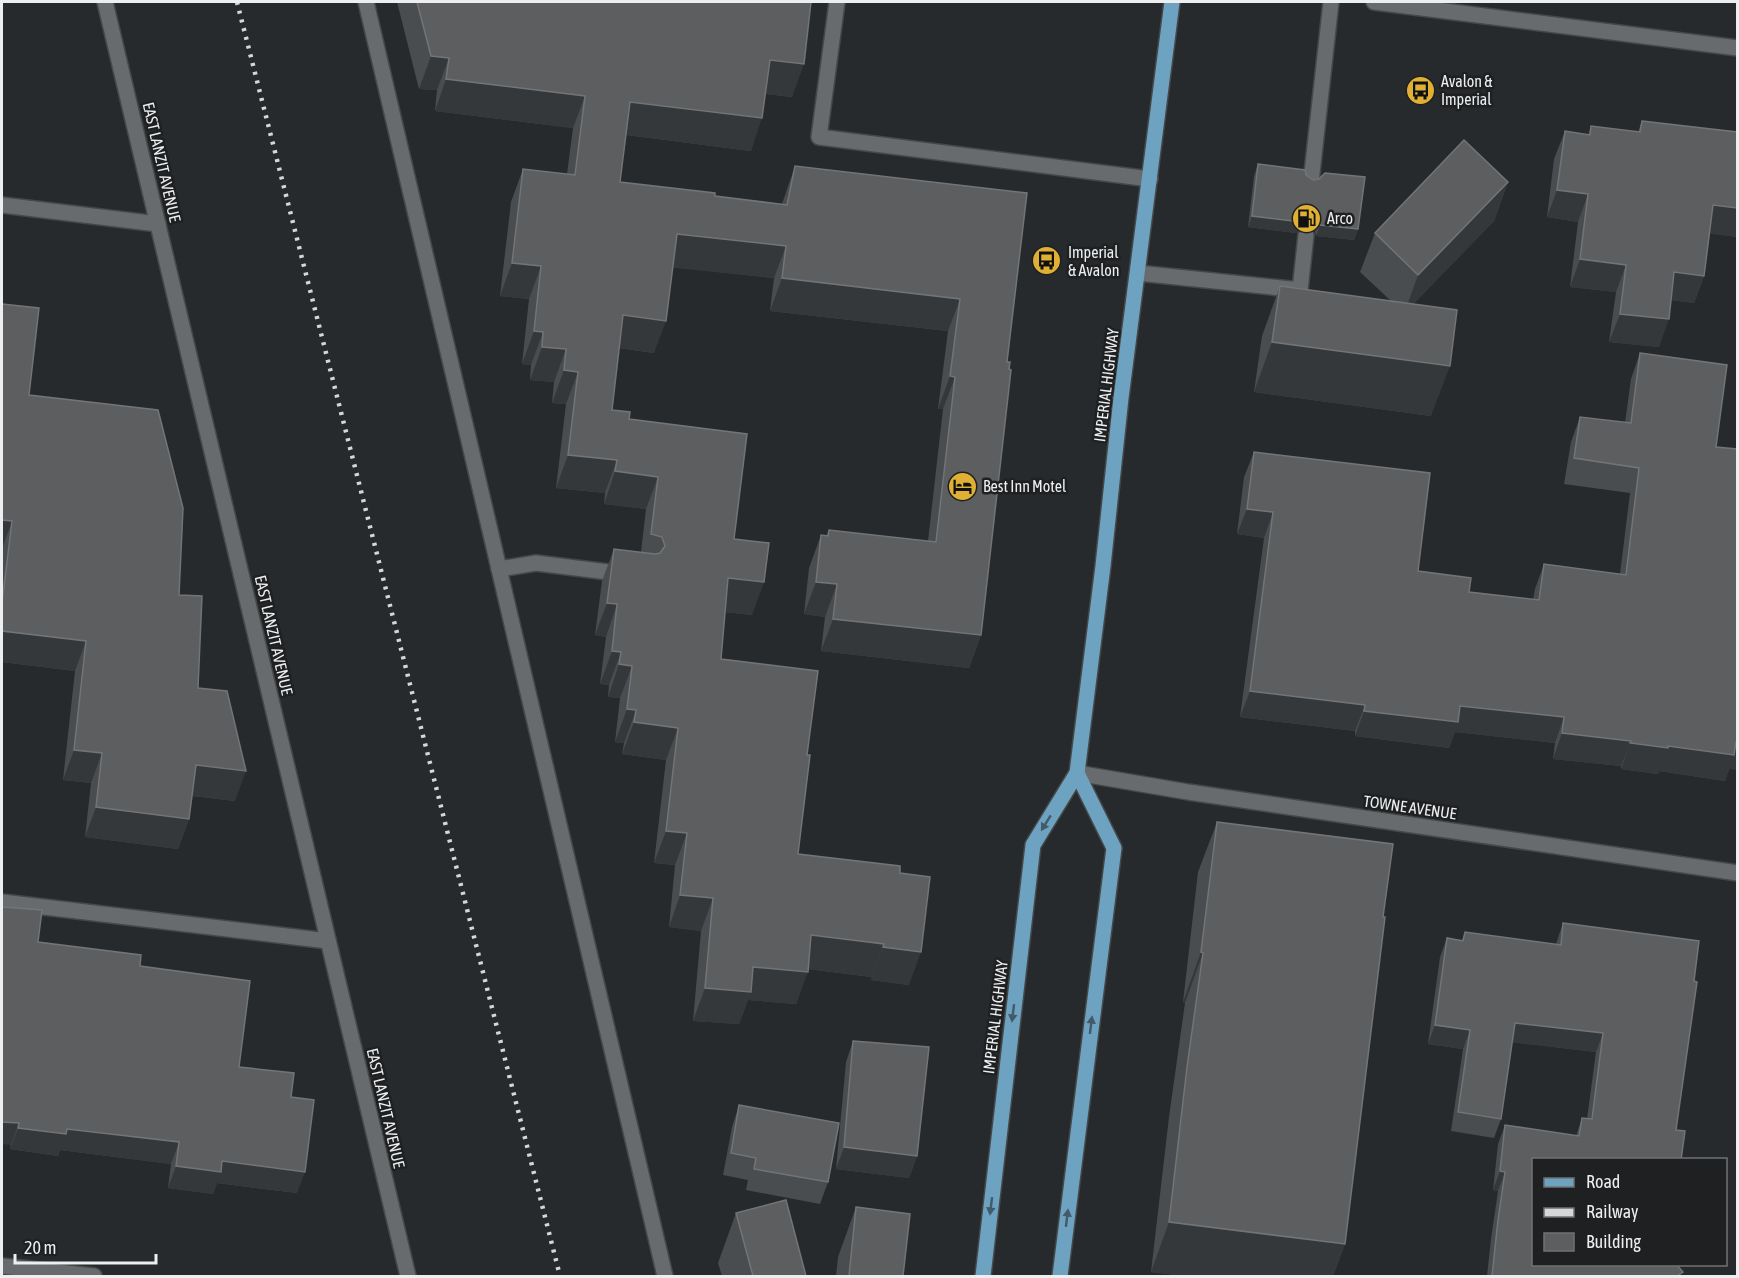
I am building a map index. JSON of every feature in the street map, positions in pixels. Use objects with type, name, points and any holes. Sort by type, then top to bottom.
[{"type":"main road","name":"IMPERIAL HIGHWAY","points":[[983,1276],[1033,845],[1077,773],[1172,2]]},
{"type":"main road","points":[[1060,1276],[1114,848],[1077,773]]},
{"type":"street","name":"EAST LANZIT AVENUE","points":[[105,2],[408,1276]]},
{"type":"street","points":[[366,2],[665,1276]]},
{"type":"street","points":[[837,2],[819,137],[1150,178]]},
{"type":"street","points":[[1311,182],[1330,2]]},
{"type":"street","points":[[1374,2],[1737,48]]},
{"type":"street","points":[[2,205],[158,224]]},
{"type":"street","points":[[1138,273],[1300,290],[1306,235]]},
{"type":"street","points":[[499,569],[536,564],[644,577]]},
{"type":"street","name":"TOWNE AVENUE","points":[[1077,773],[1200,794],[1737,873]]},
{"type":"street","points":[[2,902],[328,941]]},
{"type":"street","points":[[2,1266],[94,1276]]},
{"type":"building","points":[[417,2],[811,2],[804,64],[770,60],[762,118],[630,102],[620,182],[715,193],[715,196],[787,205],[795,166],[1027,193],[1007,362],[1010,362],[1009,369],[1011,370],[981,635],[833,619],[837,584],[816,582],[821,535],[828,536],[829,530],[936,542],[955,377],[950,376],[960,299],[782,278],[786,246],[677,234],[666,321],[623,315],[612,410],[630,412],[629,419],[747,434],[734,539],[769,543],[764,582],[728,578],[721,659],[818,671],[807,755],[810,755],[798,854],[900,866],[900,873],[930,877],[921,952],[883,947],[884,944],[811,935],[808,972],[753,967],[751,992],[705,988],[713,898],[680,895],[687,833],[666,831],[678,728],[634,722],[636,710],[627,709],[632,666],[619,664],[621,652],[612,651],[617,604],[607,603],[614,549],[655,554],[660,553],[665,546],[662,537],[651,534],[658,477],[615,471],[617,460],[568,455],[578,372],[564,370],[566,349],[542,347],[543,332],[534,331],[541,266],[512,263],[523,169],[575,175],[585,96],[446,79],[449,58],[431,56]]},
{"type":"building","points":[[1642,121],[1737,132],[1737,208],[1713,205],[1704,276],[1674,272],[1669,319],[1620,314],[1626,265],[1580,259],[1588,194],[1557,190],[1565,131],[1590,135],[1591,126],[1640,132]]},
{"type":"building","points":[[1464,140],[1508,182],[1418,275],[1375,233]]},
{"type":"building","points":[[1258,164],[1305,170],[1306,175],[1313,180],[1319,179],[1325,173],[1365,177],[1358,229],[1320,225],[1319,219],[1312,214],[1306,215],[1301,222],[1252,216]]},
{"type":"building","points":[[1280,286],[1457,310],[1450,366],[1272,342]]},
{"type":"building","points":[[2,304],[39,308],[29,395],[158,410],[183,508],[179,595],[202,596],[198,688],[227,691],[246,771],[196,765],[189,819],[96,807],[102,753],[74,750],[86,641],[2,631],[2,603],[12,521],[2,520]]},
{"type":"building","points":[[1640,353],[1727,365],[1716,447],[1737,449],[1737,743],[1734,755],[1562,733],[1564,717],[1460,706],[1458,722],[1364,711],[1365,705],[1250,691],[1273,512],[1247,509],[1254,452],[1430,473],[1418,571],[1471,578],[1469,592],[1539,600],[1544,564],[1626,575],[1639,468],[1574,458],[1580,417],[1631,423]]},
{"type":"building","points":[[1217,822],[1393,844],[1345,1244],[1169,1222]]},
{"type":"building","points":[[2,907],[42,910],[38,942],[141,955],[140,966],[250,981],[239,1067],[294,1073],[291,1097],[314,1100],[305,1172],[222,1161],[221,1172],[176,1166],[179,1142],[67,1129],[66,1134],[18,1128],[19,1123],[2,1122]]},
{"type":"building","points":[[1563,923],[1699,941],[1694,981],[1697,982],[1676,1130],[1685,1131],[1681,1158],[1532,1158],[1532,1266],[1678,1266],[1683,1272],[1677,1276],[1492,1276],[1505,1172],[1500,1171],[1505,1125],[1579,1136],[1582,1118],[1592,1119],[1603,1033],[1515,1023],[1501,1119],[1458,1112],[1470,1030],[1435,1025],[1447,938],[1463,941],[1465,932],[1561,945]]},
{"type":"building","points":[[853,1041],[929,1047],[917,1156],[844,1147]]},
{"type":"building","points":[[739,1105],[839,1123],[828,1182],[754,1169],[756,1158],[731,1153]]},
{"type":"building","points":[[786,1200],[806,1276],[753,1276],[736,1213]]},
{"type":"building","points":[[856,1207],[910,1214],[903,1276],[849,1276]]},
{"type":"railway","points":[[237,2],[560,1276]]},
{"type":"place","name":"Avalon & Imperial","points":[[1420,90]]},
{"type":"place","name":"Arco","points":[[1306,218]]},
{"type":"place","name":"Imperial & Avalon","points":[[1047,261]]},
{"type":"place","name":"Best Inn Motel","points":[[962,486]]}]
